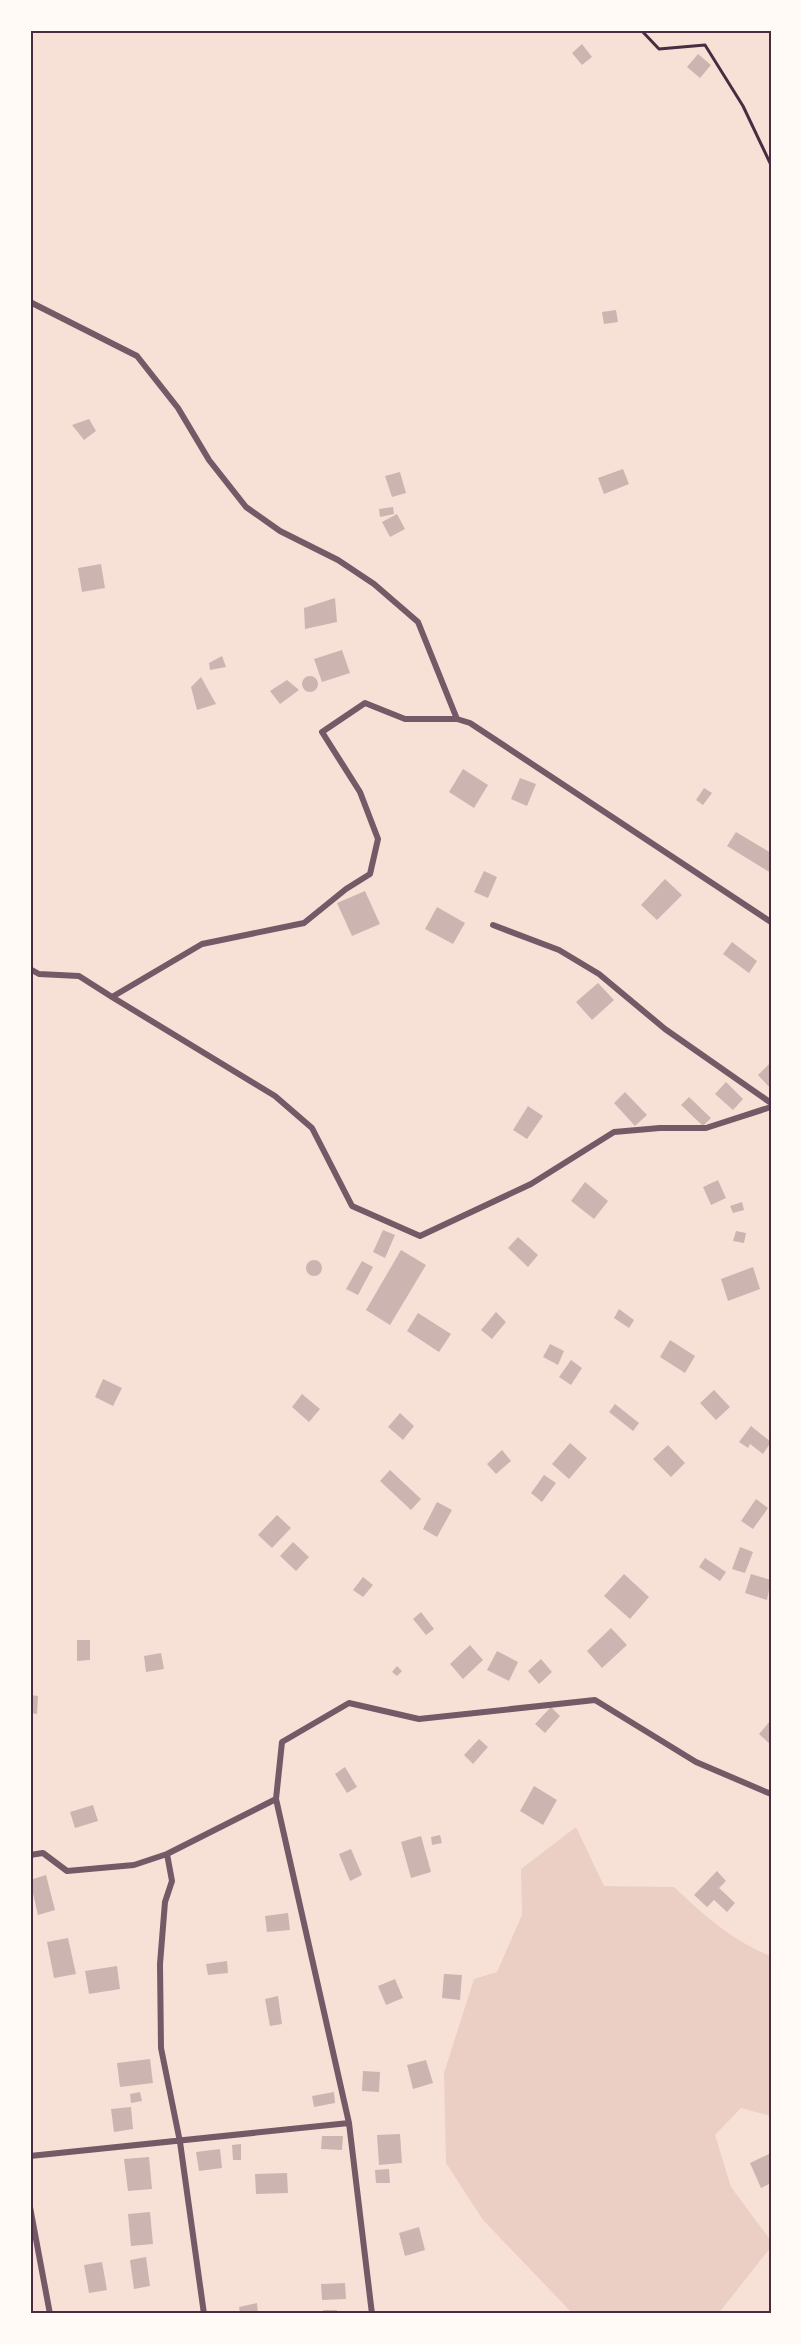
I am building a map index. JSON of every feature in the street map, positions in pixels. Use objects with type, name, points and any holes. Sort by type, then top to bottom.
[{"type":"street","points":[[30,302],[138,356],[178,408],[209,460],[246,507],[280,531],[338,560],[375,584],[418,622],[457,719]]},
{"type":"street","points":[[112,997],[202,944],[304,923],[346,889],[370,874],[378,839],[360,792],[322,732],[364,703],[405,719],[457,719],[470,723],[771,922]]},
{"type":"street","points":[[493,925],[560,950],[600,974],[665,1029],[771,1105]]},
{"type":"street","points":[[30,969],[39,974],[79,976],[275,1096],[312,1128],[352,1206],[420,1236],[531,1184],[614,1132],[660,1128],[706,1128],[771,1105]]},
{"type":"street","points":[[372,2314],[349,2123],[276,1799],[282,1742],[350,1703],[419,1719],[595,1700],[696,1762],[771,1794]]},
{"type":"street","points":[[30,1855],[43,1853],[67,1871],[134,1865],[167,1854],[276,1799]]},
{"type":"street","points":[[167,1854],[172,1881],[165,1902],[160,1964],[161,2048],[180,2142],[204,2314]]},
{"type":"street","points":[[30,2156],[349,2123]]},
{"type":"street","points":[[30,2207],[50,2314]]},
{"type":"path","points":[[641,30],[658,49],[705,45],[743,106],[771,165]]},
{"type":"shaded area","points":[[576,1827],[604,1886],[674,1887],[731,1935],[771,1956],[771,2116],[741,2108],[715,2135],[731,2187],[771,2241],[771,2247],[718,2314],[573,2314],[483,2220],[446,2163],[444,2073],[474,1979],[497,1972],[522,1915],[521,1869]]},
{"type":"building","points":[[582,44],[592,57],[582,65],[572,53]]},
{"type":"building","points":[[698,54],[711,65],[700,78],[687,67]]},
{"type":"building","points":[[616,310],[618,322],[604,324],[602,312]]},
{"type":"building","points":[[89,419],[96,431],[84,440],[72,425]]},
{"type":"building","points":[[623,469],[629,484],[604,494],[598,478]]},
{"type":"building","points":[[400,472],[406,493],[392,497],[385,476]]},
{"type":"building","points":[[393,507],[394,514],[380,517],[379,509]]},
{"type":"building","points":[[397,514],[405,529],[390,537],[382,522]]},
{"type":"building","points":[[101,564],[105,588],[82,592],[78,568]]},
{"type":"building","points":[[335,598],[337,622],[305,629],[304,608]]},
{"type":"building","points":[[342,650],[350,673],[322,682],[314,659]]},
{"type":"building","points":[[222,656],[226,667],[210,670],[209,663]]},
{"type":"building","points":[[307,676],[313,676],[318,684],[316,690],[307,692],[302,687],[302,681]]},
{"type":"building","points":[[201,677],[216,704],[197,710],[191,687]]},
{"type":"building","points":[[287,680],[299,690],[280,704],[270,691]]},
{"type":"building","points":[[463,769],[488,785],[474,808],[449,792]]},
{"type":"building","points":[[520,778],[536,784],[527,806],[511,799]]},
{"type":"building","points":[[704,788],[712,793],[703,805],[696,800]]},
{"type":"building","points":[[736,832],[771,853],[771,873],[727,846]]},
{"type":"building","points":[[484,871],[497,877],[488,898],[474,892]]},
{"type":"building","points":[[665,879],[682,895],[657,920],[641,905]]},
{"type":"building","points":[[365,891],[380,924],[352,936],[337,903]]},
{"type":"building","points":[[437,907],[465,923],[453,944],[425,929]]},
{"type":"building","points":[[732,942],[757,961],[749,973],[723,954]]},
{"type":"building","points":[[598,983],[614,1000],[592,1020],[576,1002]]},
{"type":"building","points":[[771,1062],[771,1089],[758,1075]]},
{"type":"building","points":[[726,1082],[743,1099],[733,1110],[715,1094]]},
{"type":"building","points":[[625,1092],[647,1115],[635,1126],[614,1103]]},
{"type":"building","points":[[689,1097],[711,1118],[703,1126],[681,1105]]},
{"type":"building","points":[[528,1106],[543,1116],[527,1139],[513,1130]]},
{"type":"building","points":[[718,1180],[726,1198],[711,1205],[703,1187]]},
{"type":"building","points":[[585,1182],[608,1201],[594,1219],[571,1201]]},
{"type":"building","points":[[742,1202],[744,1210],[733,1213],[730,1206]]},
{"type":"building","points":[[383,1230],[395,1235],[385,1258],[373,1252]]},
{"type":"building","points":[[736,1231],[746,1233],[744,1243],[733,1241]]},
{"type":"building","points":[[518,1237],[538,1255],[528,1267],[508,1248]]},
{"type":"building","points":[[401,1250],[426,1265],[390,1325],[366,1310]]},
{"type":"building","points":[[314,1260],[320,1262],[322,1268],[320,1274],[314,1276],[308,1274],[306,1268],[308,1262]]},
{"type":"building","points":[[362,1261],[373,1267],[358,1295],[346,1289]]},
{"type":"building","points":[[753,1267],[760,1289],[728,1301],[721,1279]]},
{"type":"building","points":[[619,1309],[634,1320],[629,1328],[614,1318]]},
{"type":"building","points":[[496,1312],[506,1322],[492,1339],[481,1330]]},
{"type":"building","points":[[418,1313],[451,1334],[439,1352],[407,1331]]},
{"type":"building","points":[[670,1340],[695,1356],[685,1373],[660,1357]]},
{"type":"building","points":[[550,1344],[564,1351],[558,1365],[543,1357]]},
{"type":"building","points":[[571,1360],[582,1368],[571,1385],[559,1377]]},
{"type":"building","points":[[103,1379],[122,1388],[113,1406],[95,1397]]},
{"type":"building","points":[[714,1390],[730,1407],[716,1420],[700,1403]]},
{"type":"building","points":[[302,1394],[320,1409],[309,1422],[292,1407]]},
{"type":"building","points":[[615,1404],[639,1423],[633,1431],[609,1412]]},
{"type":"building","points":[[400,1413],[414,1426],[403,1440],[388,1427]]},
{"type":"building","points":[[751,1426],[771,1442],[763,1454],[750,1444],[748,1448],[739,1442]]},
{"type":"building","points":[[570,1443],[587,1458],[569,1479],[552,1464]]},
{"type":"building","points":[[668,1445],[685,1463],[671,1477],[653,1459]]},
{"type":"building","points":[[502,1450],[511,1461],[496,1474],[487,1464]]},
{"type":"building","points":[[390,1470],[421,1499],[411,1510],[380,1481]]},
{"type":"building","points":[[544,1475],[556,1483],[542,1502],[531,1493]]},
{"type":"building","points":[[756,1499],[768,1508],[753,1529],[741,1521]]},
{"type":"building","points":[[437,1502],[452,1510],[437,1537],[423,1529]]},
{"type":"building","points":[[277,1515],[291,1528],[272,1548],[258,1535]]},
{"type":"building","points":[[293,1542],[309,1557],[296,1571],[280,1556]]},
{"type":"building","points":[[740,1547],[753,1552],[745,1573],[732,1569]]},
{"type":"building","points":[[705,1558],[726,1572],[720,1581],[699,1567]]},
{"type":"building","points":[[624,1574],[649,1597],[630,1619],[604,1596]]},
{"type":"building","points":[[751,1574],[771,1580],[767,1600],[745,1593]]},
{"type":"building","points":[[363,1577],[373,1585],[363,1597],[353,1590]]},
{"type":"building","points":[[421,1612],[434,1629],[426,1635],[413,1619]]},
{"type":"building","points":[[611,1628],[627,1645],[602,1668],[587,1651]]},
{"type":"building","points":[[77,1640],[90,1640],[90,1660],[77,1661]]},
{"type":"building","points":[[470,1645],[483,1660],[463,1679],[450,1664]]},
{"type":"building","points":[[497,1651],[518,1662],[509,1681],[487,1670]]},
{"type":"building","points":[[161,1653],[164,1669],[146,1672],[144,1656]]},
{"type":"building","points":[[541,1659],[552,1672],[539,1684],[528,1671]]},
{"type":"building","points":[[397,1666],[402,1671],[397,1676],[392,1672]]},
{"type":"building","points":[[30,1695],[38,1696],[37,1714],[30,1713]]},
{"type":"building","points":[[551,1707],[560,1716],[545,1733],[535,1724]]},
{"type":"building","points":[[771,1720],[771,1745],[759,1734]]},
{"type":"building","points":[[479,1739],[488,1747],[473,1764],[464,1755]]},
{"type":"building","points":[[345,1767],[357,1787],[347,1793],[335,1774]]},
{"type":"building","points":[[534,1786],[557,1800],[543,1825],[520,1811]]},
{"type":"building","points":[[93,1805],[98,1821],[75,1828],[70,1812]]},
{"type":"building","points":[[440,1835],[442,1843],[432,1845],[431,1837]]},
{"type":"building","points":[[421,1836],[431,1872],[411,1878],[401,1842]]},
{"type":"building","points":[[351,1849],[362,1875],[350,1881],[339,1854]]},
{"type":"building","points":[[717,1871],[726,1881],[719,1888],[735,1903],[727,1912],[714,1900],[707,1907],[694,1895]]},
{"type":"building","points":[[46,1875],[55,1910],[38,1915],[30,1880]]},
{"type":"building","points":[[288,1913],[290,1930],[267,1932],[265,1916]]},
{"type":"building","points":[[68,1938],[76,1974],[54,1978],[47,1942]]},
{"type":"building","points":[[227,1961],[228,1973],[208,1975],[206,1964]]},
{"type":"building","points":[[117,1966],[120,1989],[89,1994],[85,1971]]},
{"type":"building","points":[[444,1974],[462,1975],[460,2000],[442,1998]]},
{"type":"building","points":[[395,1979],[403,1998],[386,2005],[378,1986]]},
{"type":"building","points":[[278,1996],[282,2024],[270,2026],[265,1999]]},
{"type":"building","points":[[150,2059],[153,2083],[120,2087],[117,2063]]},
{"type":"building","points":[[426,2060],[433,2083],[413,2089],[407,2065]]},
{"type":"building","points":[[363,2071],[380,2072],[379,2092],[362,2091]]},
{"type":"building","points":[[140,2092],[142,2101],[131,2103],[130,2094]]},
{"type":"building","points":[[334,2092],[335,2103],[314,2107],[312,2096]]},
{"type":"building","points":[[131,2107],[133,2129],[114,2132],[111,2109]]},
{"type":"building","points":[[400,2134],[402,2163],[379,2165],[377,2135]]},
{"type":"building","points":[[322,2136],[343,2136],[342,2150],[321,2149]]},
{"type":"building","points":[[241,2144],[241,2160],[233,2160],[232,2145]]},
{"type":"building","points":[[220,2149],[222,2168],[199,2171],[196,2152]]},
{"type":"building","points":[[771,2153],[771,2183],[761,2188],[750,2163]]},
{"type":"building","points":[[149,2157],[152,2189],[128,2191],[124,2159]]},
{"type":"building","points":[[389,2169],[390,2183],[376,2183],[375,2170]]},
{"type":"building","points":[[287,2173],[288,2193],[256,2194],[255,2174]]},
{"type":"building","points":[[150,2212],[153,2244],[131,2246],[128,2214]]},
{"type":"building","points":[[419,2227],[425,2250],[405,2256],[399,2233]]},
{"type":"building","points":[[146,2257],[150,2286],[134,2289],[130,2260]]},
{"type":"building","points":[[102,2262],[107,2290],[89,2293],[84,2265]]},
{"type":"building","points":[[345,2283],[346,2299],[322,2300],[321,2284]]},
{"type":"building","points":[[257,2303],[258,2314],[240,2314],[239,2307]]},
{"type":"building","points":[[323,2310],[337,2310],[337,2314],[323,2314]]}]
